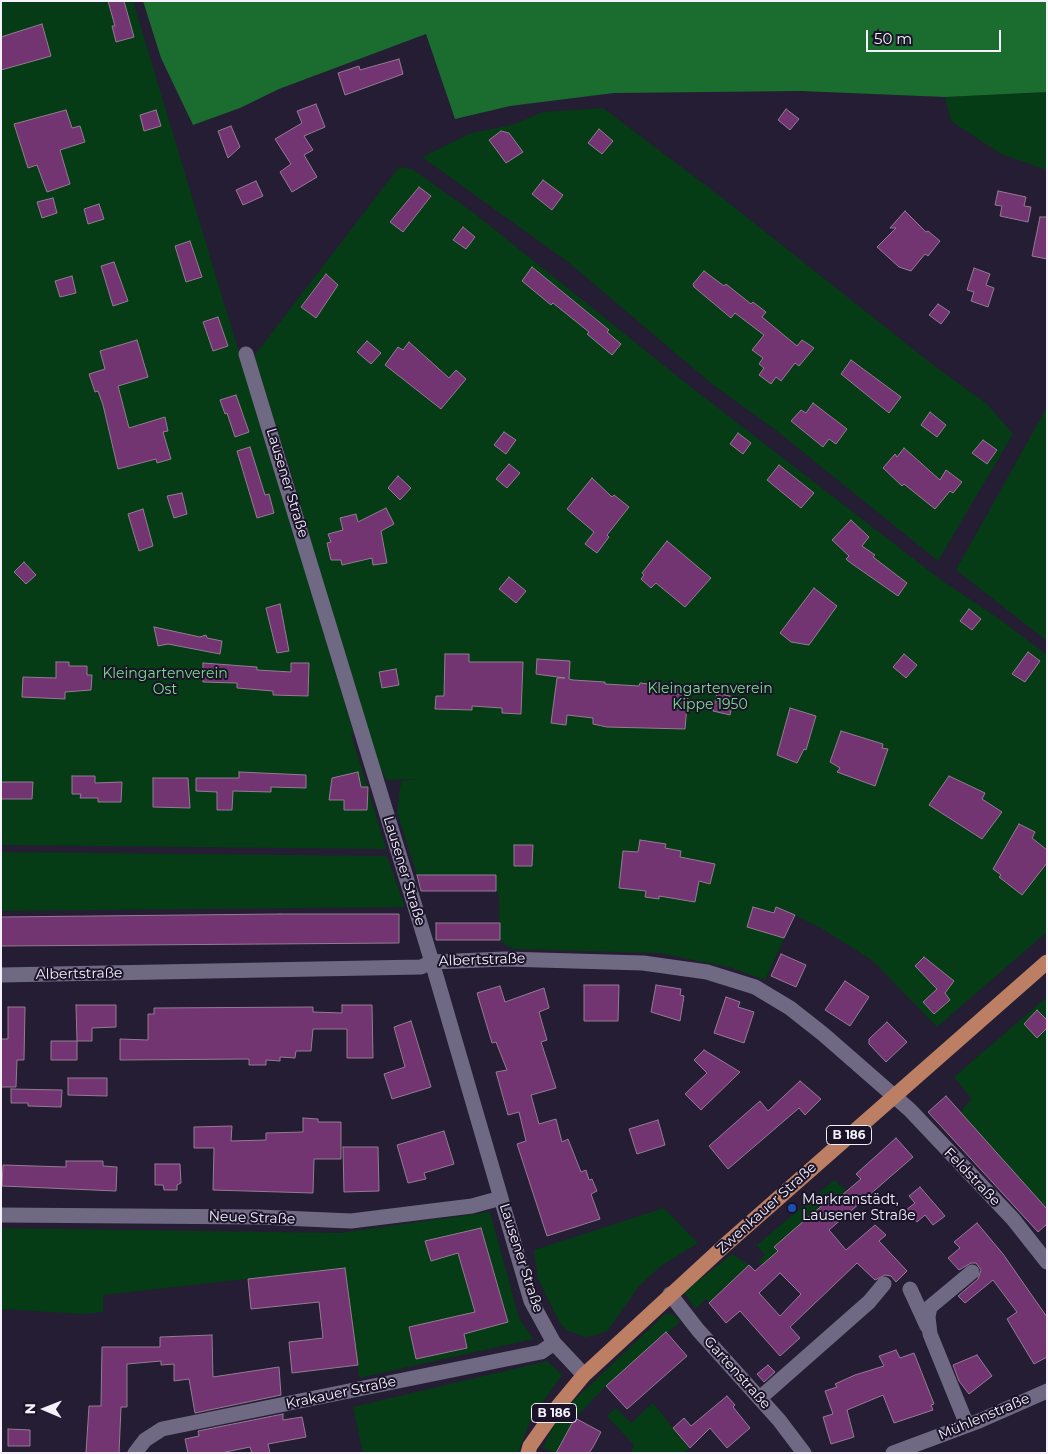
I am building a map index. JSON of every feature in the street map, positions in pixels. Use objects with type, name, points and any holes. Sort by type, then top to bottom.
[{"type":"main road","name":"Zwenkauer Straße","points":[[528,1453],[530,1446],[559,1405],[584,1375],[670,1294],[1047,962]]},
{"type":"street","name":"Lausener Straße","points":[[246,354],[432,962],[532,1301],[554,1343],[584,1375]]},
{"type":"street","name":"Albertstraße","points":[[1,976],[421,967],[432,962],[532,959],[643,963],[692,969],[737,980],[755,987],[790,1008],[893,1096]]},
{"type":"street","name":"Feldstraße","points":[[893,1096],[910,1110],[1012,1219],[1047,1262]]},
{"type":"street","name":"Neue Straße","points":[[1,1215],[351,1221],[472,1206],[502,1198]]},
{"type":"street","points":[[930,1334],[928,1317],[930,1307],[972,1272]]},
{"type":"street","points":[[760,1398],[868,1302],[884,1284]]},
{"type":"street","points":[[910,1289],[968,1425]]},
{"type":"street","name":"Gartenstraße","points":[[670,1294],[698,1330],[760,1398],[804,1453]]},
{"type":"street","name":"Krakauer Straße","points":[[135,1453],[145,1440],[162,1429],[291,1404],[482,1362],[540,1352],[554,1343]]},
{"type":"street","name":"Mühlenstraße","points":[[893,1453],[968,1425],[1047,1391]]},
{"type":"green space","name":"Kleingartenverein Ost","points":[[1,1],[133,1],[354,734],[351,734],[386,849],[1,845]]},
{"type":"green space","points":[[143,1],[1047,1],[1047,92],[945,97],[801,91],[614,93],[510,106],[455,119],[426,34],[279,89],[240,108],[193,125],[161,58]]},
{"type":"green space","points":[[1047,92],[1047,170],[1001,154],[951,121],[945,97]]},
{"type":"green space","points":[[603,108],[720,196],[932,364],[987,404],[1013,434],[938,561],[777,431],[712,384],[568,262],[422,157],[471,133],[512,125],[543,112]]},
{"type":"green space","name":"Kleingartenverein Kippe 1950","points":[[399,167],[412,169],[474,213],[687,384],[941,580],[998,618],[1047,655],[1047,932],[937,1027],[873,961],[824,930],[795,915],[765,980],[732,968],[659,953],[512,949],[500,940],[499,895],[496,891],[495,875],[417,875],[397,812],[401,781],[418,779],[386,780],[382,770],[377,770],[289,466],[254,356]]},
{"type":"green space","points":[[1047,407],[1047,641],[956,570]]},
{"type":"green space","points":[[1,852],[387,856],[405,907],[1,911]]},
{"type":"green space","points":[[1047,997],[1047,1209],[960,1112],[972,1099],[954,1077]]},
{"type":"green space","points":[[834,1180],[847,1191],[835,1201],[832,1197],[816,1218],[812,1214],[799,1225],[778,1251],[762,1265],[758,1262],[765,1255],[757,1245]]},
{"type":"green space","points":[[664,1208],[698,1243],[661,1266],[640,1285],[607,1331],[585,1337],[566,1330],[560,1323],[538,1279],[534,1250]]},
{"type":"green space","points":[[490,1212],[519,1318],[533,1339],[359,1378],[345,1268],[103,1295],[103,1312],[84,1314],[1,1309],[1,1228],[340,1233]]},
{"type":"green space","points":[[732,1254],[749,1265],[709,1303],[706,1299],[695,1309],[684,1292]]},
{"type":"green space","points":[[666,1313],[674,1315],[680,1322],[606,1386],[575,1418],[556,1453],[543,1448],[557,1419],[568,1406]]},
{"type":"green space","points":[[547,1361],[562,1375],[531,1419],[518,1453],[363,1453],[353,1407]]},
{"type":"green space","points":[[653,1403],[689,1448],[685,1453],[631,1453],[634,1445],[607,1416],[616,1408],[631,1423]]},
{"type":"building","points":[[108,1],[124,1],[134,37],[116,42],[112,26],[115,26]]},
{"type":"building","points":[[42,24],[51,56],[1,70],[1,37]]},
{"type":"building","points":[[399,59],[403,74],[345,95],[338,73],[359,66],[360,70]]},
{"type":"building","points":[[316,104],[325,127],[304,136],[313,150],[304,155],[317,177],[292,192],[280,172],[291,164],[275,139],[302,123],[297,111]]},
{"type":"building","points":[[786,109],[799,119],[790,130],[778,120]]},
{"type":"building","points":[[66,110],[72,128],[80,126],[85,142],[60,150],[70,184],[47,192],[37,165],[28,168],[14,124]]},
{"type":"building","points":[[156,110],[161,126],[144,131],[140,115]]},
{"type":"building","points":[[231,126],[240,147],[228,158],[218,131]]},
{"type":"building","points":[[599,129],[613,141],[602,154],[588,143]]},
{"type":"building","points":[[501,131],[509,133],[523,152],[506,163],[489,140]]},
{"type":"building","points":[[543,180],[563,195],[552,210],[532,194]]},
{"type":"building","points":[[256,181],[263,196],[243,205],[236,190]]},
{"type":"building","points":[[419,187],[431,196],[403,232],[390,222]]},
{"type":"building","points":[[998,191],[1026,197],[1024,206],[1031,207],[1028,222],[1000,216],[1002,206],[995,205]]},
{"type":"building","points":[[53,198],[57,213],[42,218],[37,202]]},
{"type":"building","points":[[99,204],[104,219],[88,224],[84,209]]},
{"type":"building","points":[[905,211],[926,232],[928,231],[940,241],[928,256],[925,254],[911,271],[899,267],[877,247],[896,228],[890,228]]},
{"type":"building","points":[[1040,217],[1047,217],[1047,259],[1032,256]]},
{"type":"building","points":[[463,227],[475,237],[466,249],[453,240]]},
{"type":"building","points":[[190,241],[202,277],[186,282],[175,246]]},
{"type":"building","points":[[114,262],[128,301],[113,306],[101,266]]},
{"type":"building","points":[[532,267],[609,330],[607,332],[621,344],[612,355],[587,334],[589,332],[553,303],[551,305],[522,281]]},
{"type":"building","points":[[974,268],[990,274],[986,285],[994,288],[988,307],[971,301],[974,292],[967,290]]},
{"type":"building","points":[[704,271],[724,286],[726,284],[751,304],[753,302],[766,312],[762,317],[797,346],[802,340],[814,348],[799,366],[795,363],[781,381],[776,377],[771,384],[759,375],[764,368],[759,364],[763,358],[752,350],[764,335],[735,313],[731,318],[694,287],[693,284]]},
{"type":"building","points":[[326,274],[338,285],[316,318],[301,307]]},
{"type":"building","points":[[72,276],[76,293],[60,297],[55,281]]},
{"type":"building","points":[[938,304],[950,312],[941,324],[929,315]]},
{"type":"building","points":[[218,317],[228,346],[213,351],[203,322]]},
{"type":"building","points":[[137,340],[148,377],[118,386],[129,428],[165,417],[168,431],[163,432],[171,459],[157,463],[156,459],[118,469],[103,405],[98,391],[95,392],[89,374],[105,369],[100,351]]},
{"type":"building","points":[[367,341],[381,353],[371,364],[357,352]]},
{"type":"building","points":[[409,342],[449,378],[456,370],[466,379],[441,409],[385,365],[398,347],[403,350]]},
{"type":"building","points":[[851,360],[901,397],[889,413],[841,374]]},
{"type":"building","points":[[236,395],[249,432],[235,437],[227,413],[225,414],[220,400]]},
{"type":"building","points":[[813,403],[847,429],[836,444],[829,439],[823,447],[791,421],[801,410],[806,413]]},
{"type":"building","points":[[930,412],[946,425],[937,437],[921,425]]},
{"type":"building","points":[[504,432],[516,440],[506,454],[494,445]]},
{"type":"building","points":[[738,433],[751,443],[743,454],[730,444]]},
{"type":"building","points":[[983,440],[997,450],[987,464],[972,453]]},
{"type":"building","points":[[250,447],[265,495],[269,494],[274,513],[257,518],[237,451]]},
{"type":"building","points":[[904,448],[940,480],[946,470],[962,482],[953,493],[950,491],[935,509],[904,484],[902,486],[883,468],[895,454],[897,457]]},
{"type":"building","points":[[509,464],[520,473],[507,488],[496,479]]},
{"type":"building","points":[[779,465],[814,493],[801,508],[767,480]]},
{"type":"building","points":[[398,476],[411,488],[400,500],[388,488]]},
{"type":"building","points":[[592,478],[612,497],[614,495],[629,507],[607,535],[609,537],[597,553],[585,544],[594,532],[567,509]]},
{"type":"building","points":[[182,493],[187,514],[174,518],[167,496]]},
{"type":"building","points":[[386,508],[394,524],[381,531],[387,563],[373,565],[372,558],[342,565],[341,560],[331,560],[327,543],[331,542],[328,534],[343,530],[340,518],[356,514],[358,522]]},
{"type":"building","points":[[143,509],[153,546],[139,551],[128,514]]},
{"type":"building","points":[[851,520],[869,537],[862,546],[875,555],[873,557],[907,583],[898,596],[848,561],[846,559],[849,556],[832,540]]},
{"type":"building","points":[[667,541],[711,578],[685,607],[656,583],[651,588],[641,579],[644,575],[642,573]]},
{"type":"building","points":[[24,562],[36,575],[26,584],[14,572]]},
{"type":"building","points":[[509,577],[526,591],[516,603],[499,589]]},
{"type":"building","points":[[814,588],[837,606],[809,645],[791,642],[780,633]]},
{"type":"building","points":[[280,604],[289,651],[277,653],[266,608]]},
{"type":"building","points":[[969,609],[981,619],[972,630],[960,621]]},
{"type":"building","points":[[154,627],[200,637],[206,635],[207,638],[222,641],[220,654],[168,644],[158,646]]},
{"type":"building","points":[[1028,652],[1040,661],[1025,682],[1012,674]]},
{"type":"building","points":[[445,654],[469,654],[469,662],[523,662],[521,714],[502,713],[502,708],[472,706],[472,710],[435,709],[436,696],[444,696]]},
{"type":"building","points":[[904,654],[917,665],[906,678],[893,667]]},
{"type":"building","points":[[537,659],[570,661],[569,679],[573,680],[605,682],[605,684],[639,686],[640,683],[678,687],[677,694],[688,695],[685,729],[607,727],[593,724],[593,718],[567,715],[566,725],[551,723],[557,678],[565,678],[536,674]]},
{"type":"building","points":[[56,662],[69,662],[69,666],[87,666],[87,675],[92,675],[91,690],[65,692],[65,699],[22,697],[23,677],[56,678]]},
{"type":"building","points":[[203,663],[257,667],[257,670],[291,672],[291,663],[309,663],[308,696],[273,695],[273,691],[237,688],[237,683],[203,682]]},
{"type":"building","points":[[396,669],[399,685],[382,688],[379,672]]},
{"type":"building","points":[[717,693],[734,697],[730,715],[713,711]]},
{"type":"building","points":[[790,708],[816,716],[806,750],[804,749],[797,763],[777,755]]},
{"type":"building","points":[[841,731],[883,744],[882,748],[888,749],[875,786],[837,772],[840,768],[830,762]]},
{"type":"building","points":[[239,772],[306,775],[306,788],[271,787],[271,792],[233,791],[232,810],[217,810],[217,792],[196,791],[196,778],[239,778]]},
{"type":"building","points":[[358,772],[361,787],[368,787],[367,810],[344,810],[344,800],[329,800],[332,778]]},
{"type":"building","points":[[72,776],[95,776],[95,783],[122,782],[121,802],[98,802],[98,798],[80,798],[81,794],[72,794]]},
{"type":"building","points":[[949,776],[985,793],[982,799],[1002,812],[982,839],[929,805]]},
{"type":"building","points":[[153,778],[188,778],[190,808],[153,807]]},
{"type":"building","points":[[1,782],[33,782],[32,799],[1,799]]},
{"type":"building","points":[[1019,824],[1035,832],[1032,838],[1047,850],[1047,863],[1022,895],[999,877],[1001,875],[993,869]]},
{"type":"building","points":[[640,840],[666,844],[665,848],[681,851],[680,857],[715,864],[710,884],[699,881],[695,902],[659,896],[659,899],[645,897],[646,891],[619,888],[623,851],[638,852]]},
{"type":"building","points":[[514,845],[533,845],[532,866],[514,866]]},
{"type":"building","points":[[417,875],[496,875],[496,891],[421,891]]},
{"type":"building","points":[[753,907],[774,913],[776,907],[795,915],[784,938],[747,927]]},
{"type":"building","points":[[399,914],[399,943],[1,946],[1,917]]},
{"type":"building","points":[[436,923],[500,923],[500,940],[436,940]]},
{"type":"building","points":[[781,954],[806,965],[796,987],[771,976]]},
{"type":"building","points":[[924,957],[954,981],[945,993],[950,1000],[934,1014],[923,1002],[937,989],[915,966]]},
{"type":"building","points":[[845,981],[869,997],[850,1026],[825,1010]]},
{"type":"building","points":[[584,985],[619,985],[618,1021],[584,1021]]},
{"type":"building","points":[[656,985],[681,989],[680,995],[684,996],[680,1021],[651,1012]]},
{"type":"building","points":[[500,986],[505,1002],[544,988],[549,1008],[539,1012],[547,1040],[541,1042],[556,1088],[531,1095],[539,1124],[556,1119],[562,1142],[568,1139],[581,1172],[586,1170],[589,1180],[592,1179],[597,1191],[591,1194],[600,1219],[547,1236],[517,1144],[526,1141],[519,1112],[508,1115],[496,1072],[507,1070],[496,1042],[492,1043],[477,993]]},
{"type":"building","points":[[726,997],[740,1002],[738,1007],[754,1012],[744,1043],[714,1033]]},
{"type":"building","points":[[76,1005],[116,1005],[116,1027],[92,1028],[92,1041],[77,1041]]},
{"type":"building","points":[[342,1005],[372,1005],[373,1058],[347,1058],[347,1029],[313,1029],[311,1051],[296,1051],[295,1058],[280,1057],[280,1061],[266,1060],[266,1065],[249,1065],[249,1059],[120,1060],[120,1039],[148,1040],[148,1014],[154,1014],[154,1008],[313,1007],[313,1012],[342,1013]]},
{"type":"building","points":[[8,1007],[25,1007],[24,1060],[17,1060],[16,1087],[1,1087],[1,1039],[8,1039]]},
{"type":"building","points":[[1037,1010],[1047,1020],[1047,1028],[1037,1038],[1024,1024]]},
{"type":"building","points":[[411,1021],[431,1087],[392,1099],[384,1074],[405,1067],[394,1027]]},
{"type":"building","points":[[887,1022],[907,1042],[886,1062],[869,1044],[869,1039]]},
{"type":"building","points":[[51,1041],[77,1041],[77,1060],[51,1060]]},
{"type":"building","points":[[704,1050],[740,1072],[701,1110],[685,1094],[707,1073],[694,1060]]},
{"type":"building","points":[[68,1078],[107,1078],[107,1096],[68,1095]]},
{"type":"building","points":[[800,1081],[821,1099],[805,1115],[799,1108],[728,1169],[709,1146],[760,1101],[768,1111]]},
{"type":"building","points":[[11,1089],[62,1090],[61,1107],[28,1106],[28,1103],[11,1103]]},
{"type":"building","points":[[946,1096],[1047,1209],[1047,1224],[1038,1232],[928,1112]]},
{"type":"building","points":[[303,1118],[318,1119],[318,1122],[341,1122],[341,1159],[314,1159],[313,1193],[213,1190],[214,1148],[194,1148],[194,1127],[232,1126],[231,1141],[266,1140],[266,1133],[303,1132]]},
{"type":"building","points":[[658,1120],[665,1145],[637,1154],[629,1129]]},
{"type":"building","points":[[444,1131],[454,1164],[424,1173],[426,1179],[408,1183],[397,1145]]},
{"type":"building","points":[[896,1138],[913,1157],[829,1230],[846,1250],[875,1225],[886,1235],[879,1241],[907,1271],[896,1282],[891,1276],[885,1275],[875,1280],[857,1263],[790,1327],[800,1338],[780,1356],[740,1311],[726,1323],[709,1303],[749,1265],[755,1271],[778,1251],[774,1247],[832,1197],[835,1201],[861,1179],[856,1174]],"holes":[[[780,1273],[801,1294],[780,1316],[759,1293]]]},
{"type":"building","points":[[343,1147],[378,1147],[379,1191],[344,1192]]},
{"type":"building","points":[[66,1161],[103,1161],[103,1166],[117,1167],[116,1191],[2,1186],[3,1165],[66,1167]]},
{"type":"building","points":[[155,1164],[180,1164],[181,1183],[177,1185],[177,1190],[164,1190],[163,1185],[155,1185]]},
{"type":"building","points":[[920,1187],[945,1216],[933,1225],[925,1215],[917,1222],[906,1210],[915,1203],[909,1196]]},
{"type":"building","points":[[977,1223],[1003,1254],[1047,1317],[1047,1357],[1034,1364],[1007,1319],[1017,1312],[993,1280],[965,1303],[958,1296],[978,1279],[981,1270],[976,1263],[971,1263],[959,1270],[948,1258],[960,1248],[954,1242]]},
{"type":"building","points":[[481,1228],[508,1322],[464,1334],[467,1348],[416,1359],[409,1327],[475,1312],[458,1253],[431,1261],[425,1241]]},
{"type":"building","points":[[345,1268],[358,1365],[292,1373],[289,1342],[323,1338],[319,1302],[251,1309],[248,1279]]},
{"type":"building","points":[[666,1332],[687,1356],[627,1409],[606,1386]]},
{"type":"building","points":[[212,1335],[213,1377],[279,1367],[281,1395],[195,1413],[189,1379],[174,1381],[174,1364],[161,1365],[161,1361],[127,1364],[127,1407],[121,1407],[119,1453],[86,1453],[89,1406],[101,1406],[102,1347],[160,1347],[160,1337]]},
{"type":"building","points":[[896,1350],[900,1358],[914,1353],[934,1404],[931,1405],[933,1410],[894,1423],[883,1395],[847,1410],[854,1437],[831,1444],[823,1417],[833,1414],[825,1391],[837,1387],[835,1384],[855,1375],[884,1366],[879,1356]]},
{"type":"building","points":[[977,1355],[992,1376],[969,1394],[959,1381],[953,1365]]},
{"type":"building","points":[[768,1365],[775,1372],[764,1382],[757,1374]]},
{"type":"building","points":[[727,1396],[735,1405],[733,1407],[750,1428],[727,1448],[710,1428],[690,1448],[673,1428],[684,1418],[691,1426]]},
{"type":"building","points":[[283,1414],[283,1420],[302,1417],[306,1437],[268,1444],[270,1453],[252,1453],[250,1447],[221,1453],[188,1453],[185,1439],[199,1436],[198,1431]]},
{"type":"building","points":[[575,1418],[601,1432],[593,1447],[589,1453],[556,1453]]},
{"type":"building","points":[[8,1429],[30,1430],[30,1446],[8,1446]]},
{"type":"place","name":"Markranstädt, Lausener Straße","points":[[792,1208]]}]
